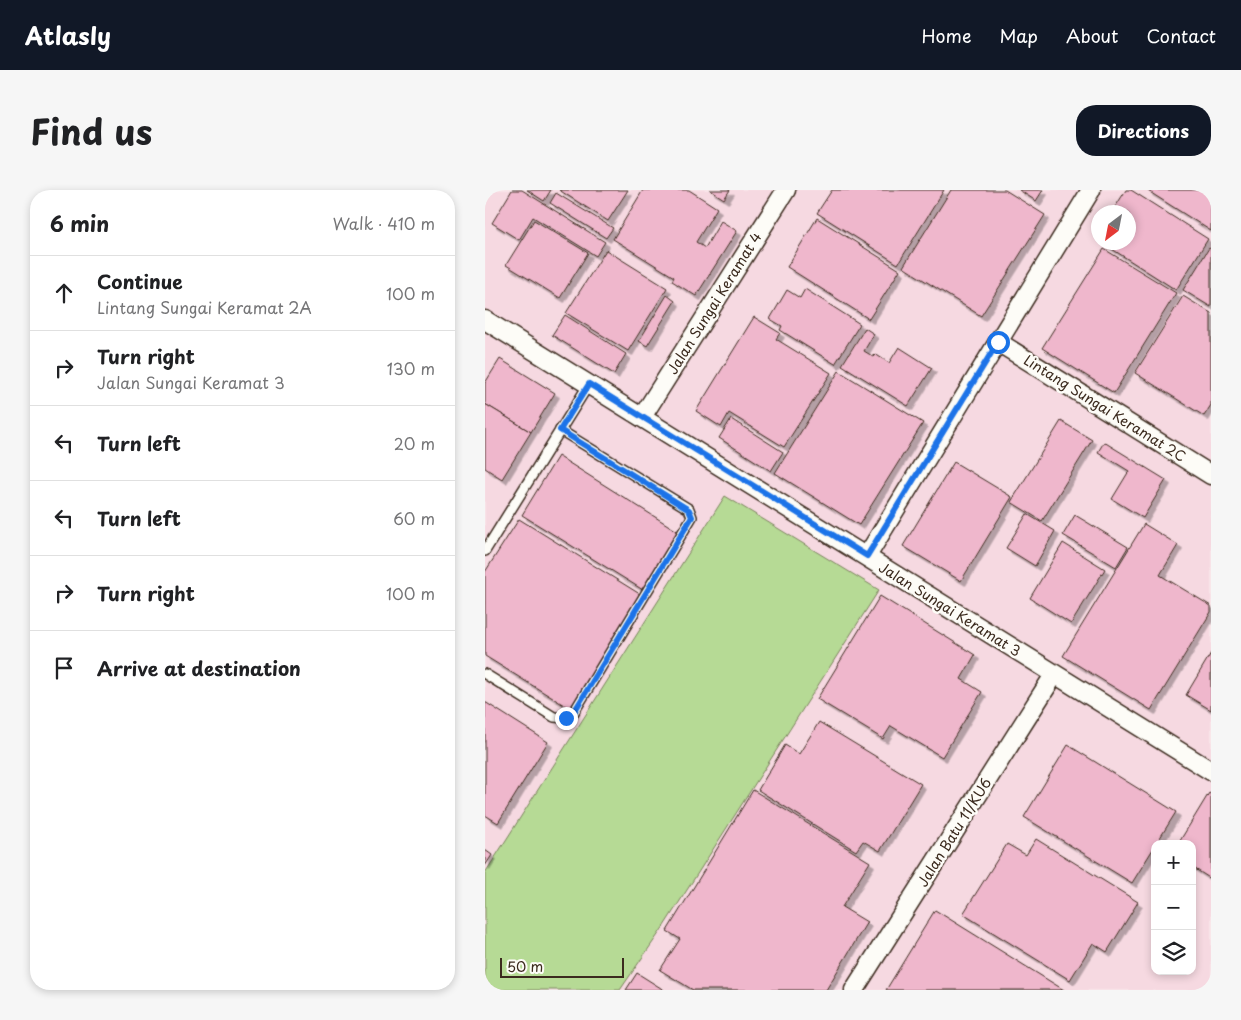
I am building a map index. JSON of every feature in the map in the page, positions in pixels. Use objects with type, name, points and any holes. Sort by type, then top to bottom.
[{"type":"street","name":"Jalan Sungai Keramat 4","points":[[642,417],[786,190]]},
{"type":"street","points":[[867,556],[1091,190]]},
{"type":"street","name":"Jalan Sungai Keramat 3","points":[[485,320],[1211,771]]},
{"type":"street","name":"Lintang Sungai Keramat 2C","points":[[998,342],[1209,469]]},
{"type":"street","name":"Jalan Batu 11/KU6","points":[[854,990],[1054,675]]},
{"type":"lane","points":[[485,552],[589,384]]},
{"type":"lane","points":[[485,674],[554,717],[566,718],[574,712],[692,517],[689,510],[560,430]]},
{"type":"shaded area","points":[[485,190],[1211,190],[1211,990],[485,990]]},
{"type":"green space","points":[[725,496],[879,590],[662,929],[620,990],[485,990],[485,873]]},
{"type":"building","points":[[512,190],[522,190],[605,242],[596,256],[533,217],[519,240],[492,223]]},
{"type":"building","points":[[527,190],[551,190],[544,201]]},
{"type":"building","points":[[559,190],[628,190],[608,221]]},
{"type":"building","points":[[643,190],[689,190],[717,208],[696,242],[705,248],[721,221],[737,231],[696,296],[672,281],[674,277],[613,239]]},
{"type":"building","points":[[710,190],[730,190],[724,199]]},
{"type":"building","points":[[832,190],[944,190],[898,264],[817,213]]},
{"type":"building","points":[[951,190],[1005,190],[1045,215],[981,316],[903,267]]},
{"type":"building","points":[[1019,190],[1043,190],[1036,201]]},
{"type":"building","points":[[1126,190],[1131,190],[1208,239],[1176,290],[1114,250],[1136,250],[1136,205],[1116,205]]},
{"type":"building","points":[[1211,190],[1211,231],[1148,191]]},
{"type":"building","points":[[556,193],[613,228],[606,238],[550,203]]},
{"type":"building","points":[[817,218],[900,270],[869,319],[787,267]]},
{"type":"building","points":[[534,220],[588,253],[560,298],[506,265]]},
{"type":"building","points":[[1209,248],[1211,249],[1211,307],[1183,290]]},
{"type":"building","points":[[606,250],[667,288],[628,351],[566,313]]},
{"type":"building","points":[[1103,250],[1176,293],[1114,393],[1042,348]]},
{"type":"building","points":[[805,289],[860,324],[835,364],[780,330],[782,326],[770,319],[787,290],[800,298]]},
{"type":"building","points":[[667,295],[675,301],[647,346],[639,341]]},
{"type":"building","points":[[1183,296],[1211,313],[1211,405],[1204,416],[1135,373]]},
{"type":"building","points":[[565,315],[626,354],[614,374],[552,335]]},
{"type":"building","points":[[754,317],[780,333],[776,339],[831,373],[784,447],[729,413],[721,427],[696,411]]},
{"type":"building","points":[[865,328],[874,334],[864,351],[874,357],[875,354],[889,363],[899,347],[932,368],[908,406],[842,365]]},
{"type":"building","points":[[500,359],[555,393],[531,432],[485,404],[485,383]]},
{"type":"building","points":[[839,371],[923,423],[859,525],[775,473]]},
{"type":"building","points":[[485,404],[531,432],[502,479],[485,468]]},
{"type":"building","points":[[731,419],[783,452],[771,471],[719,438]]},
{"type":"building","points":[[1061,421],[1092,440],[1042,521],[1011,502]]},
{"type":"building","points":[[1104,442],[1166,480],[1143,518],[1112,499],[1129,471],[1098,452]]},
{"type":"building","points":[[558,456],[679,532],[643,590],[522,515]]},
{"type":"building","points":[[954,462],[1012,497],[961,581],[903,546]]},
{"type":"building","points":[[1027,514],[1055,531],[1035,566],[1006,548]]},
{"type":"building","points":[[1075,515],[1128,547],[1116,567],[1063,535]]},
{"type":"building","points":[[519,519],[643,596],[572,710],[485,656],[485,572]]},
{"type":"building","points":[[1144,524],[1178,545],[1160,575],[1211,606],[1211,612],[1151,710],[1063,656]]},
{"type":"building","points":[[1063,543],[1105,569],[1071,624],[1030,598]]},
{"type":"building","points":[[880,596],[975,655],[961,679],[982,692],[942,757],[891,726],[883,739],[817,699]]},
{"type":"building","points":[[1211,653],[1211,710],[1186,695]]},
{"type":"building","points":[[485,702],[548,742],[498,823],[485,815]]},
{"type":"building","points":[[819,722],[921,784],[880,851],[863,841],[856,851],[758,790],[785,745],[799,754]]},
{"type":"building","points":[[1068,745],[1176,812],[1159,840],[1151,840],[1151,852],[1132,883],[1024,817]]},
{"type":"building","points":[[753,790],[870,862],[842,907],[867,922],[826,990],[693,990],[660,970],[680,939],[667,931]]},
{"type":"building","points":[[1209,793],[1211,794],[1211,879],[1196,870],[1196,840],[1180,840]]},
{"type":"building","points":[[1036,839],[1138,902],[1107,952],[1093,943],[1070,980],[963,914],[1007,844],[1026,855]]},
{"type":"building","points":[[485,850],[492,855],[485,866]]},
{"type":"building","points":[[935,910],[1064,990],[886,990]]},
{"type":"building","points":[[637,973],[664,990],[626,990]]},
{"type":"route","points":[[566,718],[574,712],[692,517],[689,510],[560,430],[589,384],[867,556],[998,342]]}]
